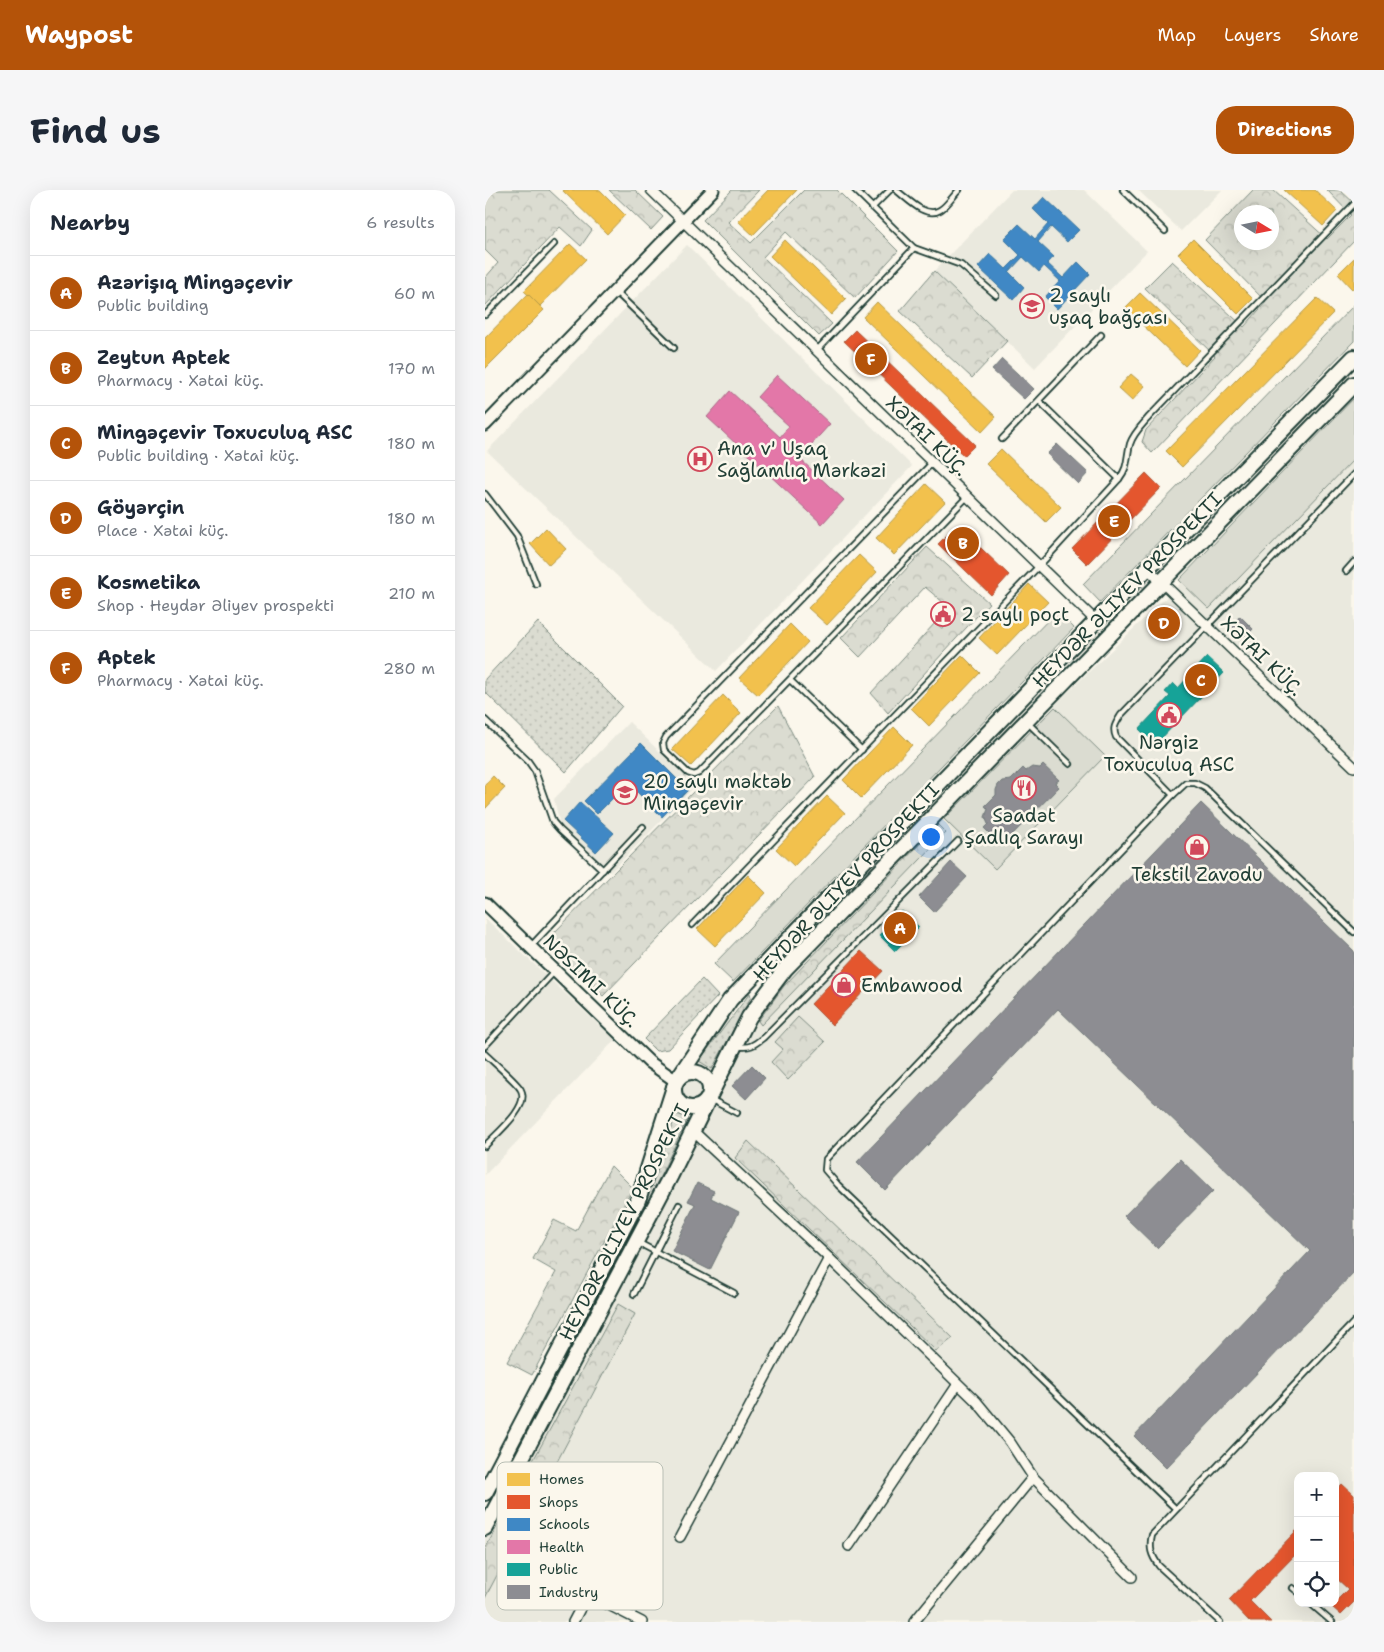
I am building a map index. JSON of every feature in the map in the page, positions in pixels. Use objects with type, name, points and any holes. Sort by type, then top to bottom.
[{"type":"main road","name":"HEYDƏR ƏLIYEV PROSPEKTI","points":[[501,1462],[638,1200],[675,1084],[730,1000],[1095,621],[1354,357]]},
{"type":"main road","name":"HEYDƏR ƏLIYEV PROSPEKTI","points":[[520,1462],[636,1242],[749,1017],[785,969],[1354,384]]},
{"type":"main road","points":[[691,1072],[703,1076],[710,1086],[709,1099],[701,1107],[689,1109],[684,1107],[675,1098],[675,1084],[685,1073],[691,1072]]},
{"type":"main road","name":"HEYDƏR ƏLIYEV PROSPEKTI","points":[[485,1493],[497,1470]]},
{"type":"main road","name":"HEYDƏR ƏLIYEV PROSPEKTI","points":[[485,1528],[497,1505]]},
{"type":"street","name":"XƏTAI KÜÇ.","points":[[651,190],[1095,621]]},
{"type":"street","points":[[485,425],[713,190]]},
{"type":"street","name":"XƏTAI KÜÇ.","points":[[1148,569],[1354,767]]},
{"type":"street","name":"NƏSIMI KÜÇ.","points":[[485,903],[649,1062],[675,1084]]},
{"type":"street","points":[[693,1131],[829,1258],[977,1402],[1010,1442],[1033,1477],[1132,1577]]},
{"type":"street","points":[[680,1537],[829,1258]]},
{"type":"street","points":[[849,1546],[958,1384]]},
{"type":"street","points":[[914,1622],[1033,1477]]},
{"type":"street","points":[[573,1622],[579,1610]]},
{"type":"street","points":[[618,1610],[642,1622]]},
{"type":"lane","points":[[855,190],[914,248],[961,265],[996,295]]},
{"type":"lane","points":[[873,208],[890,190]]},
{"type":"lane","points":[[896,190],[924,211],[933,213],[941,210],[959,190]]},
{"type":"lane","points":[[1123,190],[1165,231]]},
{"type":"lane","points":[[692,925],[1039,566],[1119,479],[1128,462],[1130,444],[1137,431],[1354,204]]},
{"type":"lane","points":[[485,316],[555,244]]},
{"type":"lane","points":[[816,351],[914,248]]},
{"type":"lane","points":[[615,292],[675,348]]},
{"type":"lane","points":[[1002,439],[1101,335]]},
{"type":"lane","points":[[1039,401],[1119,479]]},
{"type":"lane","points":[[932,463],[666,737],[663,743],[664,750],[687,773],[695,775],[699,773],[967,497]]},
{"type":"lane","points":[[1173,795],[1121,742],[1113,731],[1116,722],[1354,474]]},
{"type":"lane","points":[[485,494],[517,536],[536,584]]},
{"type":"lane","points":[[1346,571],[1354,562]]},
{"type":"lane","points":[[790,680],[862,750]]},
{"type":"lane","points":[[485,720],[528,761],[535,771],[556,826],[603,870]]},
{"type":"lane","points":[[1026,722],[1070,764]]},
{"type":"lane","points":[[1176,1509],[838,1185],[825,1170],[826,1159],[1186,783],[1195,782],[1205,788],[1354,932]]},
{"type":"lane","points":[[530,947],[643,827]]},
{"type":"lane","points":[[735,1045],[746,1048],[753,1046],[764,1037],[958,841]]},
{"type":"lane","points":[[485,1046],[555,971]]},
{"type":"lane","points":[[485,1054],[521,1090],[523,1101],[519,1110],[485,1146]]},
{"type":"lane","points":[[709,1099],[737,1113]]},
{"type":"lane","points":[[634,1294],[679,1205]]},
{"type":"lane","points":[[636,1242],[734,1293]]},
{"type":"lane","points":[[1220,1622],[1159,1566],[1151,1556],[1150,1545],[1152,1535],[1354,1322]]},
{"type":"lane","points":[[1315,1607],[1332,1622]]},
{"type":"shaded area","name":"2 saylı uşaq bağçası","points":[[1012,190],[1084,190],[1147,251],[1035,368],[934,271]]},
{"type":"shaded area","points":[[1138,190],[1222,190],[1181,231]]},
{"type":"shaded area","name":"Ana v' Uşaq Sağlamlıq Mərkəzi","points":[[687,245],[912,466],[716,671],[487,451]]},
{"type":"shaded area","points":[[1354,416],[1354,1622],[485,1622],[485,1517],[497,1490],[497,1610],[663,1610],[663,1462],[510,1462],[695,1052]]},
{"type":"shaded area","name":"20 saylı məktəb Mingəçevir","points":[[629,722],[695,786],[611,872],[560,825],[554,799]]},
{"type":"shaded area","points":[[485,918],[615,1040],[485,1175]]},
{"type":"green space","points":[[485,190],[549,190],[592,230],[581,246],[560,227],[485,306],[485,278],[498,263],[485,250]]},
{"type":"green space","points":[[609,190],[635,190],[663,217],[651,230]]},
{"type":"green space","points":[[732,190],[759,190],[728,222],[751,243],[804,190],[837,190],[898,251],[855,298],[786,232],[763,257],[832,324],[819,336],[703,220]]},
{"type":"green space","points":[[1253,190],[1273,190],[1327,239],[1351,215],[1327,190],[1340,190],[1354,203],[1354,241],[1152,453],[1142,442],[1146,430],[1215,356],[1145,288],[1172,261],[1244,327],[1266,302],[1205,240],[1234,210],[1234,250],[1279,250],[1279,205],[1239,205]]},
{"type":"green space","points":[[934,271],[1007,341],[972,378],[900,311]]},
{"type":"green space","points":[[1354,305],[1354,341],[1100,602],[1083,584]]},
{"type":"green space","points":[[1354,398],[1354,459],[1209,609],[1179,580]]},
{"type":"green space","points":[[927,547],[989,603],[888,713],[871,693],[935,623],[943,629],[957,614],[925,587],[860,657],[841,638]]},
{"type":"green space","points":[[1057,611],[1074,628],[733,982],[714,964]]},
{"type":"green space","points":[[538,622],[622,706],[566,772],[485,692],[485,679]]},
{"type":"green space","points":[[778,706],[815,777],[603,996],[545,942]]},
{"type":"green space","name":"Səadət Şadlıq Sarayı","points":[[1055,707],[1105,756],[995,869],[944,819]]},
{"type":"green space","points":[[938,825],[946,833],[761,1025],[758,1021],[784,986]]},
{"type":"green space","points":[[702,979],[718,996],[668,1049],[656,1051],[644,1039]]},
{"type":"green space","points":[[750,993],[751,997],[712,1069],[699,1061]]},
{"type":"green space","points":[[798,1017],[825,1042],[788,1080],[771,1062],[783,1049],[775,1042]]},
{"type":"green space","points":[[676,1114],[688,1118],[655,1187],[652,1186]]},
{"type":"green space","points":[[748,1141],[953,1338],[936,1351],[735,1158]]},
{"type":"green space","points":[[611,1166],[633,1188],[532,1375],[507,1362],[556,1272],[533,1259],[554,1220],[576,1231]]},
{"type":"green space","points":[[618,1304],[635,1314],[557,1462],[532,1462]]},
{"type":"green space","points":[[497,1527],[497,1575],[485,1598],[485,1549]]},
{"type":"building: Homes","points":[[562,190],[600,190],[625,215],[607,234]]},
{"type":"building: Homes","points":[[768,190],[797,190],[753,235],[738,221]]},
{"type":"building: Homes","points":[[1284,190],[1315,190],[1337,211],[1323,226]]},
{"type":"building: Homes","points":[[1193,239],[1253,299],[1238,314],[1178,254]]},
{"type":"building: Homes","points":[[785,240],[846,299],[831,315],[770,256]]},
{"type":"building: Homes","points":[[570,244],[586,259],[540,306],[524,291]]},
{"type":"building: Homes","points":[[1354,258],[1354,287],[1352,289],[1338,274]]},
{"type":"building: Homes","points":[[1140,293],[1200,350],[1185,366],[1125,308]]},
{"type":"building: Homes","points":[[528,294],[544,310],[485,369],[485,338]]},
{"type":"building: Homes","points":[[1317,298],[1333,313],[1182,467],[1166,451]]},
{"type":"building: Homes","points":[[877,302],[996,417],[982,432],[863,317]]},
{"type":"building: Homes","points":[[1131,374],[1145,386],[1132,401],[1118,388]]},
{"type":"building: Homes","points":[[1001,449],[1061,507],[1046,522],[986,464]]},
{"type":"building: Homes","points":[[926,484],[945,502],[894,555],[876,538]]},
{"type":"building: Homes","points":[[546,528],[566,549],[549,565],[530,544]]},
{"type":"building: Homes","points":[[859,555],[877,572],[827,625],[808,608]]},
{"type":"building: Homes","points":[[1029,584],[1048,602],[997,655],[979,638]]},
{"type":"building: Homes","points":[[790,624],[808,642],[758,695],[739,678]]},
{"type":"building: Homes","points":[[962,655],[980,673],[929,726],[911,708]]},
{"type":"building: Homes","points":[[723,695],[741,713],[691,766],[672,749]]},
{"type":"building: Homes","points":[[894,727],[912,745],[861,798],[843,780]]},
{"type":"building: Homes","points":[[493,776],[505,788],[485,809],[485,785]]},
{"type":"building: Homes","points":[[827,796],[845,813],[794,866],[776,849]]},
{"type":"building: Homes","points":[[748,875],[766,893],[715,946],[697,929]]},
{"type":"building: Shops","points":[[855,330],[975,445],[964,456],[844,341]]},
{"type":"building: Shops","points":[[1146,473],[1161,488],[1087,564],[1072,549]]},
{"type":"building: Shops","points":[[957,525],[1009,575],[991,595],[938,544]]},
{"type":"building: Shops","points":[[861,951],[883,971],[832,1025],[811,1004]]},
{"type":"building: Shops","points":[[1342,1484],[1354,1495],[1354,1602],[1341,1615],[1332,1607],[1339,1607],[1339,1598],[1348,1589],[1339,1581],[1339,1487]]},
{"type":"building: Shops","points":[[1294,1533],[1294,1556],[1250,1601],[1271,1622],[1250,1622],[1229,1600]]},
{"type":"building: Schools","points":[[1044,197],[1079,230],[1067,242],[1051,227],[1038,242],[1054,257],[1047,263],[1063,278],[1078,262],[1090,274],[1057,309],[1045,297],[1060,281],[1044,266],[1039,272],[1023,257],[1009,272],[1024,287],[1013,300],[978,267],[990,254],[1006,269],[1020,255],[1004,239],[1019,224],[1035,239],[1048,224],[1033,209]]},
{"type":"building: Schools","points":[[641,743],[688,790],[662,817],[628,783],[597,814],[584,801]]},
{"type":"building: Schools","points":[[580,802],[614,833],[596,852],[563,821]]},
{"type":"building: Health","points":[[777,375],[830,424],[799,458],[844,500],[822,524],[707,417],[730,391],[780,437],[789,426],[757,397]]},
{"type":"building: Public","points":[[943,604],[951,613],[942,621],[934,613]]},
{"type":"building: Public","points":[[1207,657],[1224,673],[1155,745],[1139,729],[1170,696],[1165,692],[1173,683],[1178,688]]},
{"type":"building: Public","points":[[902,911],[919,927],[895,951],[879,935]]},
{"type":"building: Industry","points":[[1002,359],[1034,389],[1024,399],[992,370]]},
{"type":"building: Industry","points":[[1057,444],[1088,473],[1078,484],[1047,454]]},
{"type":"building: Industry","points":[[1240,616],[1253,629],[1243,640],[1229,628]]},
{"type":"building: Industry","points":[[1043,765],[1059,780],[1055,783],[1059,787],[1006,841],[1002,838],[998,842],[984,828],[988,824],[985,817],[988,809],[985,806],[996,795],[998,785],[1002,781],[1011,780],[1023,768],[1026,771],[1032,767],[1040,768]]},
{"type":"building: Industry","points":[[1201,803],[1354,951],[1354,1272],[1166,1468],[1134,1436],[1310,1251],[1058,1009],[885,1190],[857,1162]]},
{"type":"building: Industry","points":[[951,862],[967,877],[934,912],[919,897]]},
{"type":"building: Industry","points":[[752,1065],[765,1078],[746,1099],[732,1086]]},
{"type":"building: Industry","points":[[1180,1159],[1213,1191],[1157,1248],[1124,1216]]},
{"type":"building: Industry","points":[[697,1183],[714,1191],[711,1198],[739,1212],[710,1270],[672,1251],[695,1204],[688,1201]]},
{"type":"place","name":"2 saylı uşaq bağçası","points":[[1032,306]]},
{"type":"place","name":"Aptek","points":[[871,359]]},
{"type":"place","name":"Ana v' Uşaq Sağlamlıq Mərkəzi","points":[[700,459]]},
{"type":"place","name":"Kosmetika","points":[[1114,521]]},
{"type":"place","name":"Zeytun Aptek","points":[[963,543]]},
{"type":"place","name":"2 saylı poçt","points":[[943,614]]},
{"type":"place","name":"Göyərçin","points":[[1164,623]]},
{"type":"place","name":"Mingəçevir Toxuculuq ASC","points":[[1201,680]]},
{"type":"place","name":"Nərgiz Toxuculuq ASC","points":[[1169,715]]},
{"type":"place","name":"Səadət Şadlıq Sarayı","points":[[1024,788]]},
{"type":"place","name":"20 saylı məktəb Mingəçevir","points":[[625,792]]},
{"type":"place","name":"Tekstil Zavodu","points":[[1197,847]]},
{"type":"place","name":"Azərişıq Mingəçevir","points":[[900,928]]},
{"type":"place","name":"Embawood","points":[[844,985]]}]
